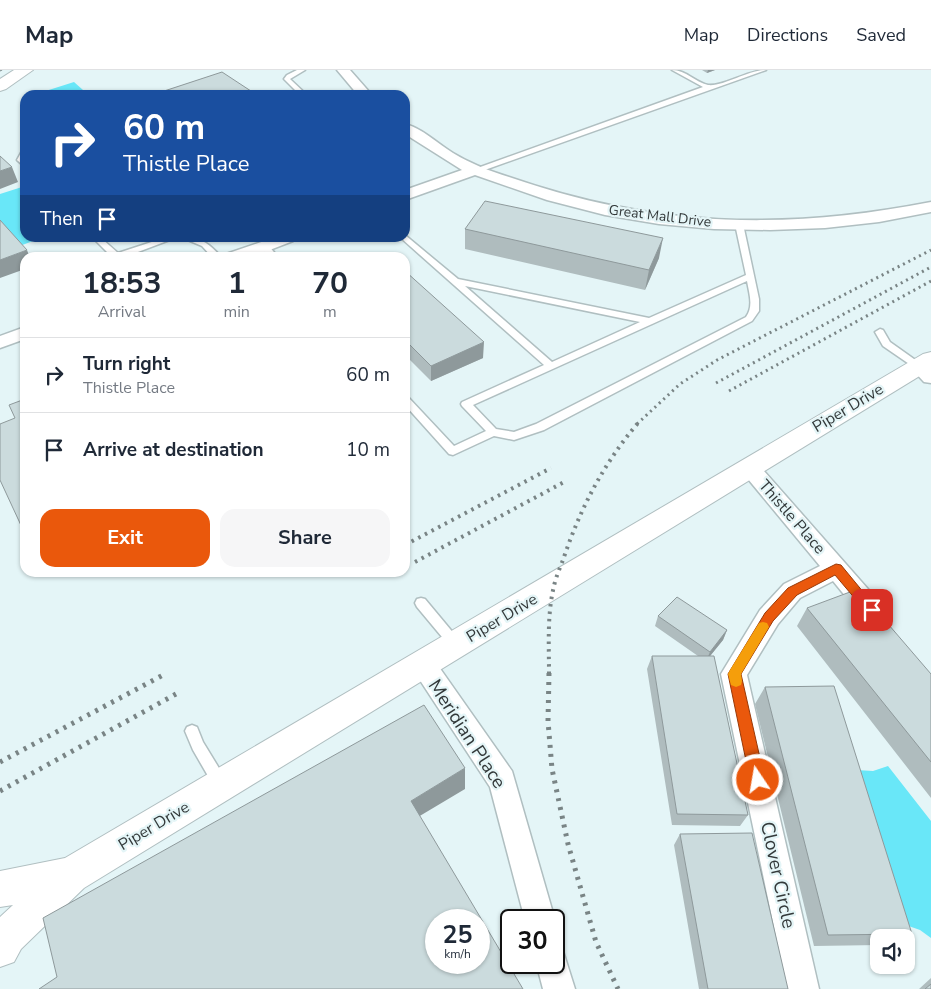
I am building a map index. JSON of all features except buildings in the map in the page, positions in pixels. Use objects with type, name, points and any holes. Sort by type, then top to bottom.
[{"type":"street","points":[[0,86],[25,70]]},
{"type":"street","points":[[343,70],[361,90]]},
{"type":"street","name":"Great Mall Drive","points":[[410,131],[457,162],[526,189],[592,207],[662,218],[739,224],[791,225],[891,215],[931,207]]},
{"type":"street","points":[[410,193],[476,170]]},
{"type":"street","points":[[269,252],[282,242]]},
{"type":"street","points":[[0,342],[20,335]]},
{"type":"street","name":"Piper Drive","points":[[0,948],[8,936],[71,875],[423,666],[750,468],[927,367]]},
{"type":"street","name":"Thistle Place","points":[[750,468],[887,628]]},
{"type":"street","name":"Clover Circle","points":[[803,989],[734,674],[769,617],[792,591],[836,569]]},
{"type":"street","name":"Meridian Place","points":[[423,666],[502,781],[537,909]]},
{"type":"street","name":"Piper Drive","points":[[0,889],[71,875]]},
{"type":"street","points":[[555,974],[559,989]]},
{"type":"lane","points":[[299,90],[287,79],[289,76],[302,70]]},
{"type":"lane","points":[[675,70],[708,87]]},
{"type":"lane","points":[[476,170],[708,87],[727,83],[763,70]]},
{"type":"lane","points":[[739,224],[755,299],[755,311],[749,319],[540,427],[514,436],[493,432],[466,404],[750,276]]},
{"type":"lane","points":[[410,241],[551,366]]},
{"type":"lane","points":[[101,242],[112,252]]},
{"type":"lane","points":[[131,252],[160,242]]},
{"type":"lane","points":[[199,242],[205,244],[212,252]]},
{"type":"lane","points":[[455,280],[649,322]]},
{"type":"lane","points":[[880,332],[886,344],[927,367]]},
{"type":"lane","points":[[410,405],[452,451],[493,432]]},
{"type":"lane","points":[[421,603],[456,645]]},
{"type":"lane","points":[[192,731],[198,746],[221,785]]},
{"type":"shaded area","points":[[74,82],[83,90],[49,90]]},
{"type":"shaded area","points":[[20,188],[20,242],[30,242],[17,247],[0,227],[0,194]]},
{"type":"shaded area","points":[[888,766],[931,821],[931,938],[920,930],[900,923],[856,770],[873,771]]},
{"type":"railway","points":[[638,423],[680,384],[717,360],[931,250]]},
{"type":"railway","points":[[716,383],[931,267]]},
{"type":"railway","points":[[729,391],[931,281]]},
{"type":"railway","points":[[549,673],[549,619],[557,575],[578,521],[595,486],[614,454],[638,423]]},
{"type":"railway","points":[[410,542],[551,468]]},
{"type":"railway","points":[[415,562],[566,481]]},
{"type":"railway","points":[[549,673],[548,721],[552,769],[568,844],[596,942],[618,989]]},
{"type":"railway","points":[[0,762],[165,674]]},
{"type":"railway","points":[[0,791],[176,694]]},
{"type":"slow traffic","points":[[736,681],[734,674],[763,627]]},
{"type":"route","points":[[758,780],[734,674],[769,617],[792,591],[836,569],[872,610]]}]
